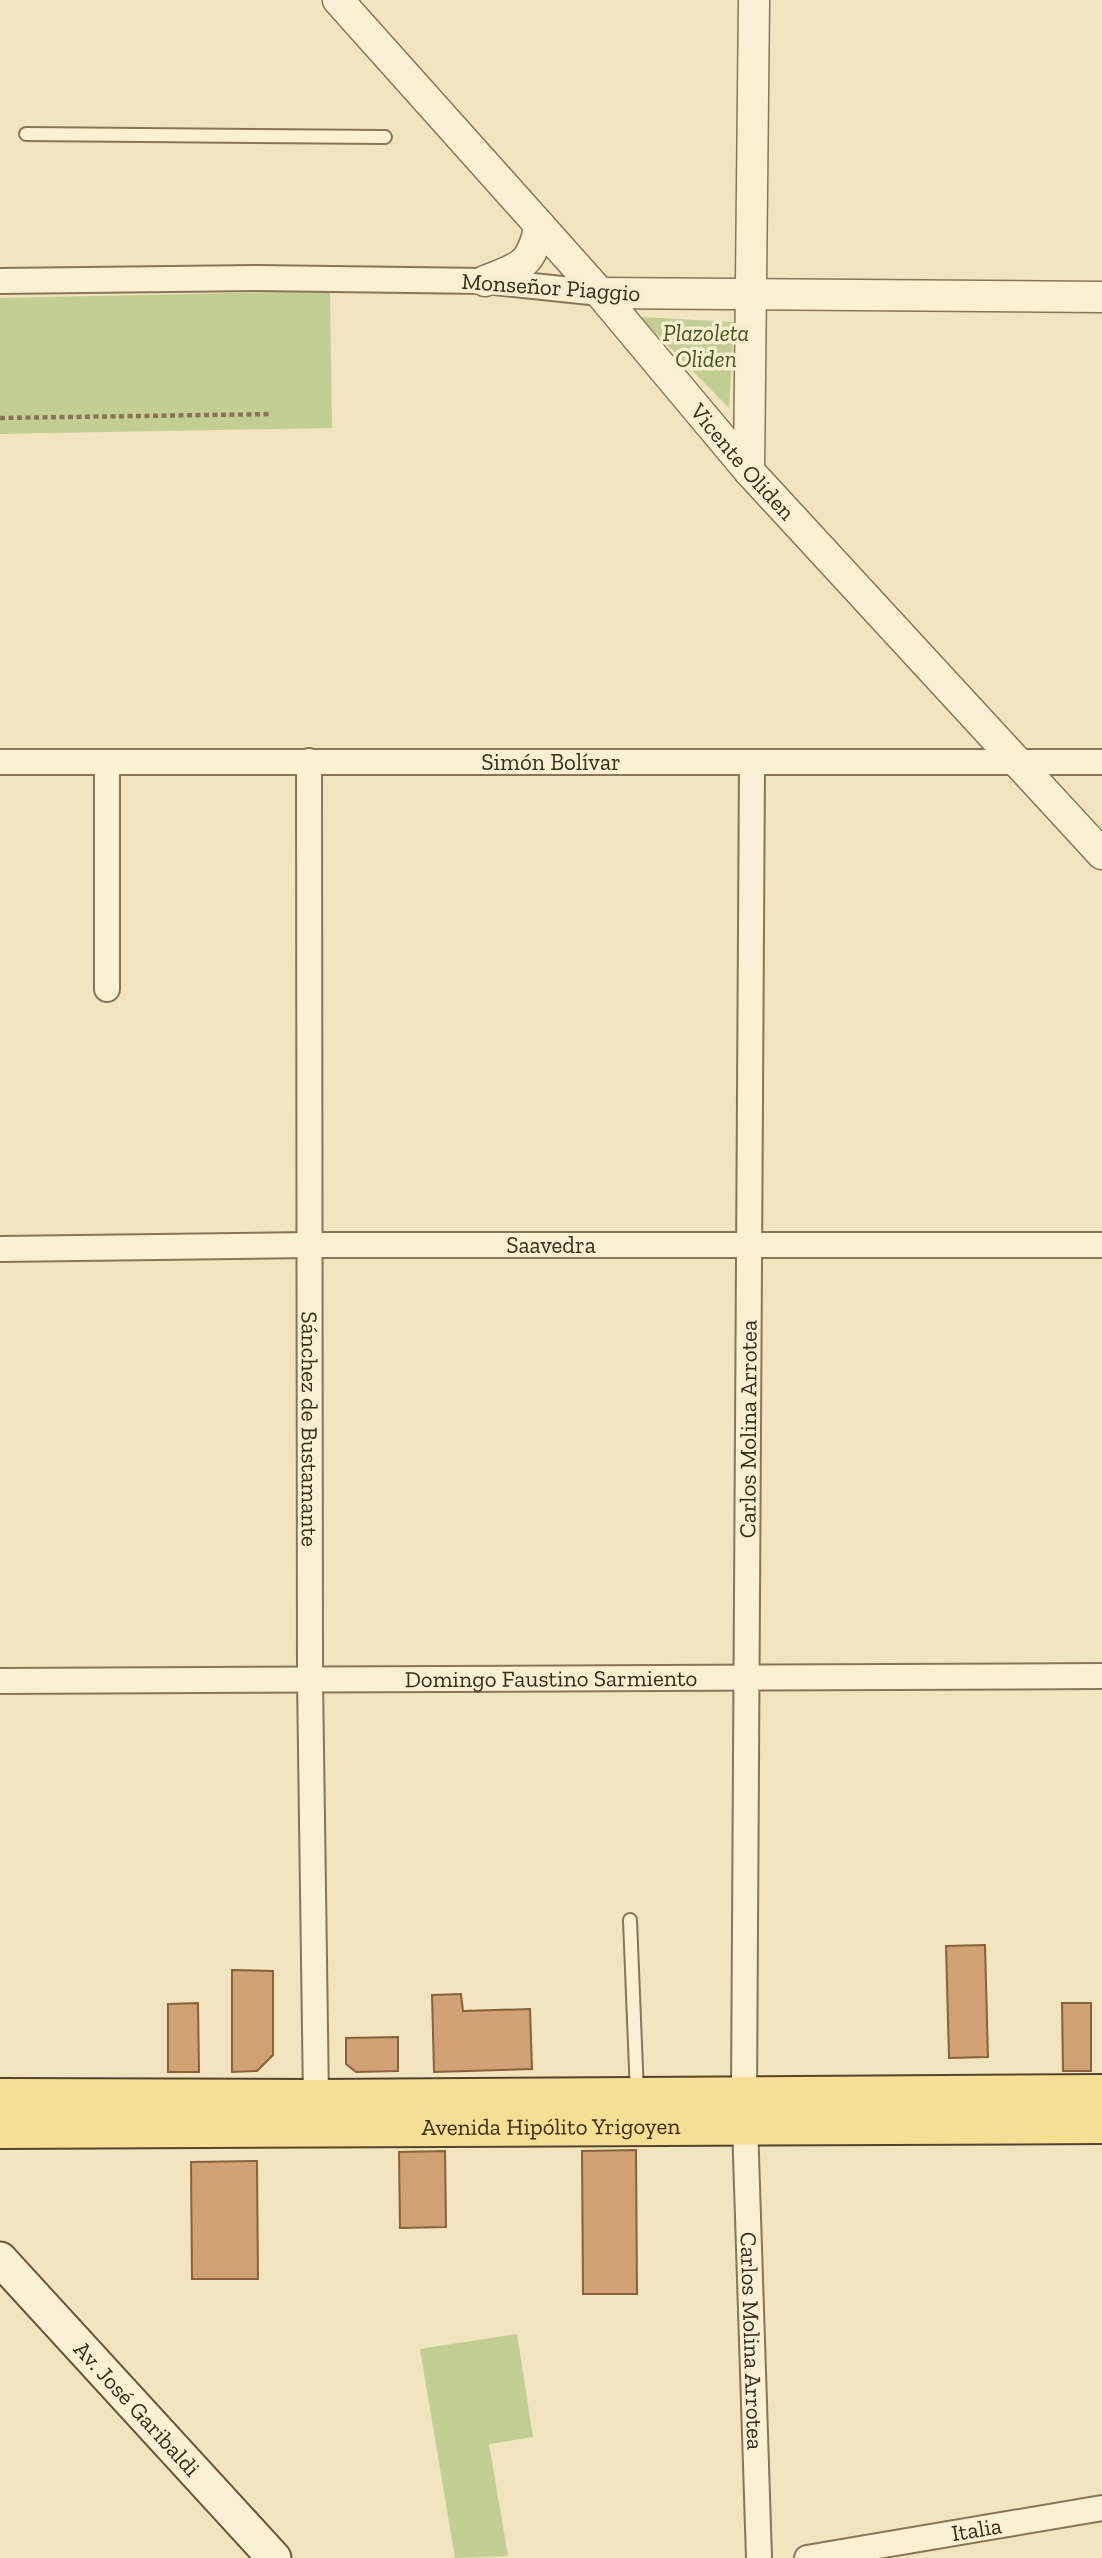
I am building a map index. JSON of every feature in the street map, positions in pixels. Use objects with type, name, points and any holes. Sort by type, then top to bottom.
[{"type":"main road","name":"Avenida Hipólito Yrigoyen","points":[[0,2129],[745,2110],[1102,2094]]},
{"type":"main road","name":"Avenida Hipólito Yrigoyen","points":[[0,2098],[637,2098],[745,2110],[1102,2124]]},
{"type":"main road","name":"Av. José Garibaldi","points":[[0,2259],[274,2558]]},
{"type":"street","name":"Vicente Oliden","points":[[338,0],[600,293],[749,471],[1102,854]]},
{"type":"street","points":[[749,471],[754,0]]},
{"type":"street","points":[[485,281],[522,265],[534,251],[540,226]]},
{"type":"street","name":"Monseñor Piaggio","points":[[0,281],[256,278],[485,281],[600,293],[1102,297]]},
{"type":"street","name":"Sánchez de Bustamante","points":[[309,761],[310,1680],[316,2099]]},
{"type":"street","name":"Simón Bolívar","points":[[0,762],[1102,762]]},
{"type":"street","points":[[107,762],[107,989]]},
{"type":"street","name":"Carlos Molina Arrotea","points":[[752,763],[745,2110],[759,2558]]},
{"type":"street","name":"Saavedra","points":[[0,1249],[309,1245],[1102,1245]]},
{"type":"street","name":"Domingo Faustino Sarmiento","points":[[0,1681],[1102,1676]]},
{"type":"street","name":"Italia","points":[[807,2558],[1102,2508]]},
{"type":"lane","points":[[26,135],[385,137]]},
{"type":"lane","points":[[630,1920],[637,2098]]},
{"type":"path","points":[[0,418],[272,414]]},
{"type":"green space","points":[[330,291],[332,428],[0,434],[0,298]]},
{"type":"green space","name":"Plazoleta Oliden","points":[[640,317],[734,322],[729,408]]},
{"type":"green space","points":[[517,2334],[533,2437],[489,2444],[508,2556],[455,2558],[420,2349]]},
{"type":"building","points":[[985,1945],[988,2057],[949,2058],[946,1946]]},
{"type":"building","points":[[232,1970],[273,1971],[273,2055],[257,2071],[232,2072]]},
{"type":"building","points":[[461,1994],[463,2011],[530,2009],[532,2069],[434,2072],[432,1995]]},
{"type":"building","points":[[198,2003],[199,2072],[168,2072],[168,2004]]},
{"type":"building","points":[[1062,2003],[1091,2003],[1091,2071],[1063,2071]]},
{"type":"building","points":[[398,2037],[398,2071],[356,2072],[346,2064],[346,2038]]},
{"type":"building","points":[[636,2150],[637,2294],[583,2294],[582,2151]]},
{"type":"building","points":[[445,2151],[446,2227],[400,2228],[399,2152]]},
{"type":"building","points":[[257,2161],[258,2279],[192,2279],[191,2162]]}]
